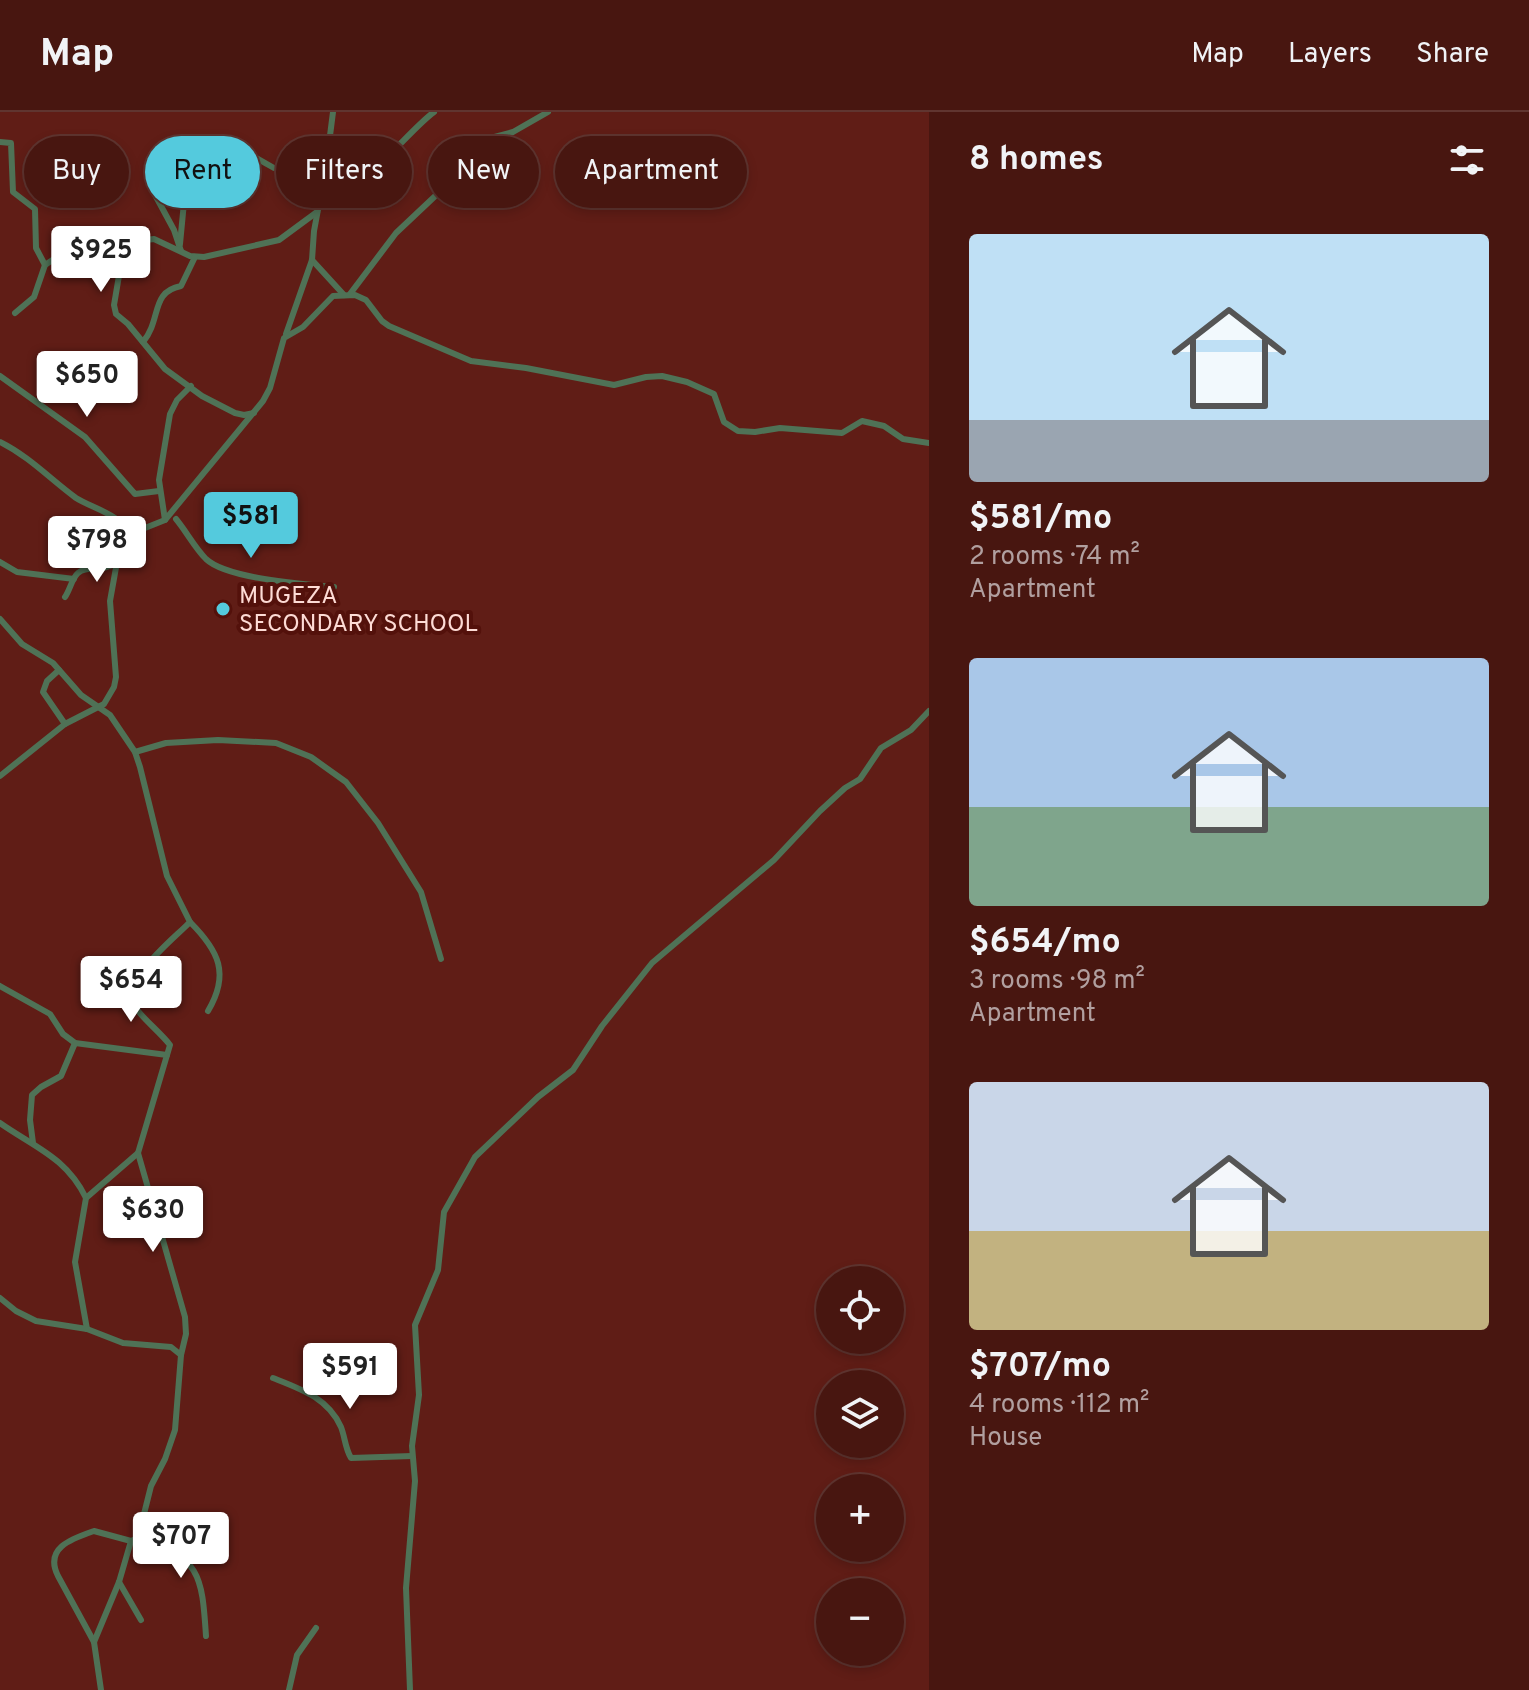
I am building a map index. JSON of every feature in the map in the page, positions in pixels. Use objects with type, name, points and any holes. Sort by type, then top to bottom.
[{"type":"street","points":[[330,136],[333,112]]},
{"type":"street","points":[[407,136],[434,112]]},
{"type":"street","points":[[347,295],[396,233],[449,183],[455,162],[462,153],[487,139],[513,132],[548,112]]},
{"type":"street","points":[[0,142],[11,143],[13,192],[35,209],[36,248],[45,265]]},
{"type":"street","points":[[162,208],[181,247]]},
{"type":"street","points":[[181,247],[184,208]]},
{"type":"street","points":[[0,776],[65,724],[99,708],[108,698],[116,677],[110,601],[117,562],[129,539],[143,527],[165,520],[255,412],[270,388],[312,260],[318,208]]},
{"type":"street","points":[[15,313],[34,297],[45,265],[69,249],[154,239],[181,247],[195,257],[279,240],[317,212]]},
{"type":"street","points":[[119,243],[121,270],[114,310],[165,369],[225,410],[244,415],[255,412]]},
{"type":"street","points":[[143,342],[156,322],[160,300],[169,288],[181,286],[195,257]]},
{"type":"street","points":[[312,260],[347,295]]},
{"type":"street","points":[[284,338],[303,327],[333,296],[347,295],[366,300],[389,326],[471,361],[614,385],[659,375],[687,382],[714,394],[724,422],[738,431],[780,428],[842,433],[862,421],[884,426],[903,439],[929,443]]},
{"type":"street","points":[[0,376],[85,437],[135,494],[159,491]]},
{"type":"street","points":[[165,520],[159,491],[170,414],[177,400],[191,386]]},
{"type":"street","points":[[0,442],[26,455],[78,499],[117,521],[128,533],[129,539]]},
{"type":"street","points":[[176,519],[206,559],[215,565],[286,582],[334,587]]},
{"type":"street","points":[[0,562],[17,572],[74,579]]},
{"type":"street","points":[[65,597],[74,579],[84,570],[105,569],[117,562]]},
{"type":"street","points":[[0,619],[22,644],[53,663],[81,695],[114,719],[135,752],[167,876],[190,922],[209,941],[219,967],[218,994],[208,1011]]},
{"type":"street","points":[[59,670],[47,681],[43,692],[65,724]]},
{"type":"street","points":[[410,1690],[406,1588],[414,1502],[412,1456],[419,1375],[415,1325],[438,1270],[444,1212],[475,1157],[538,1097],[573,1070],[602,1026],[652,963],[774,860],[820,811],[860,779],[881,748],[911,730],[929,711]]},
{"type":"street","points":[[135,752],[166,743],[218,740],[276,743],[311,757],[354,790],[387,836],[421,892],[441,959]]},
{"type":"street","points":[[94,1642],[119,1582],[151,1486],[175,1430],[181,1355],[186,1334],[185,1317],[138,1153],[170,1045],[136,1007],[134,992],[147,963],[190,922]]},
{"type":"street","points":[[0,986],[50,1014],[63,1034],[75,1043],[167,1055]]},
{"type":"street","points":[[33,1143],[30,1120],[32,1095],[61,1076],[75,1043]]},
{"type":"street","points":[[0,1123],[55,1157],[69,1171],[86,1198]]},
{"type":"street","points":[[87,1329],[75,1262],[86,1198],[138,1153]]},
{"type":"street","points":[[0,1298],[36,1321],[87,1329],[123,1343],[171,1347],[181,1355]]},
{"type":"street","points":[[273,1378],[305,1391],[330,1409],[343,1431],[351,1458],[359,1460],[395,1454],[412,1456]]},
{"type":"street","points":[[101,1690],[94,1642],[53,1566],[59,1548],[94,1531],[176,1552],[190,1565],[201,1593],[206,1636]]},
{"type":"street","points":[[119,1582],[141,1620]]},
{"type":"street","points":[[289,1690],[297,1655],[316,1628]]},
{"type":"place","name":"MUGEZA SECONDARY SCHOOL","points":[[223,609]]}]
